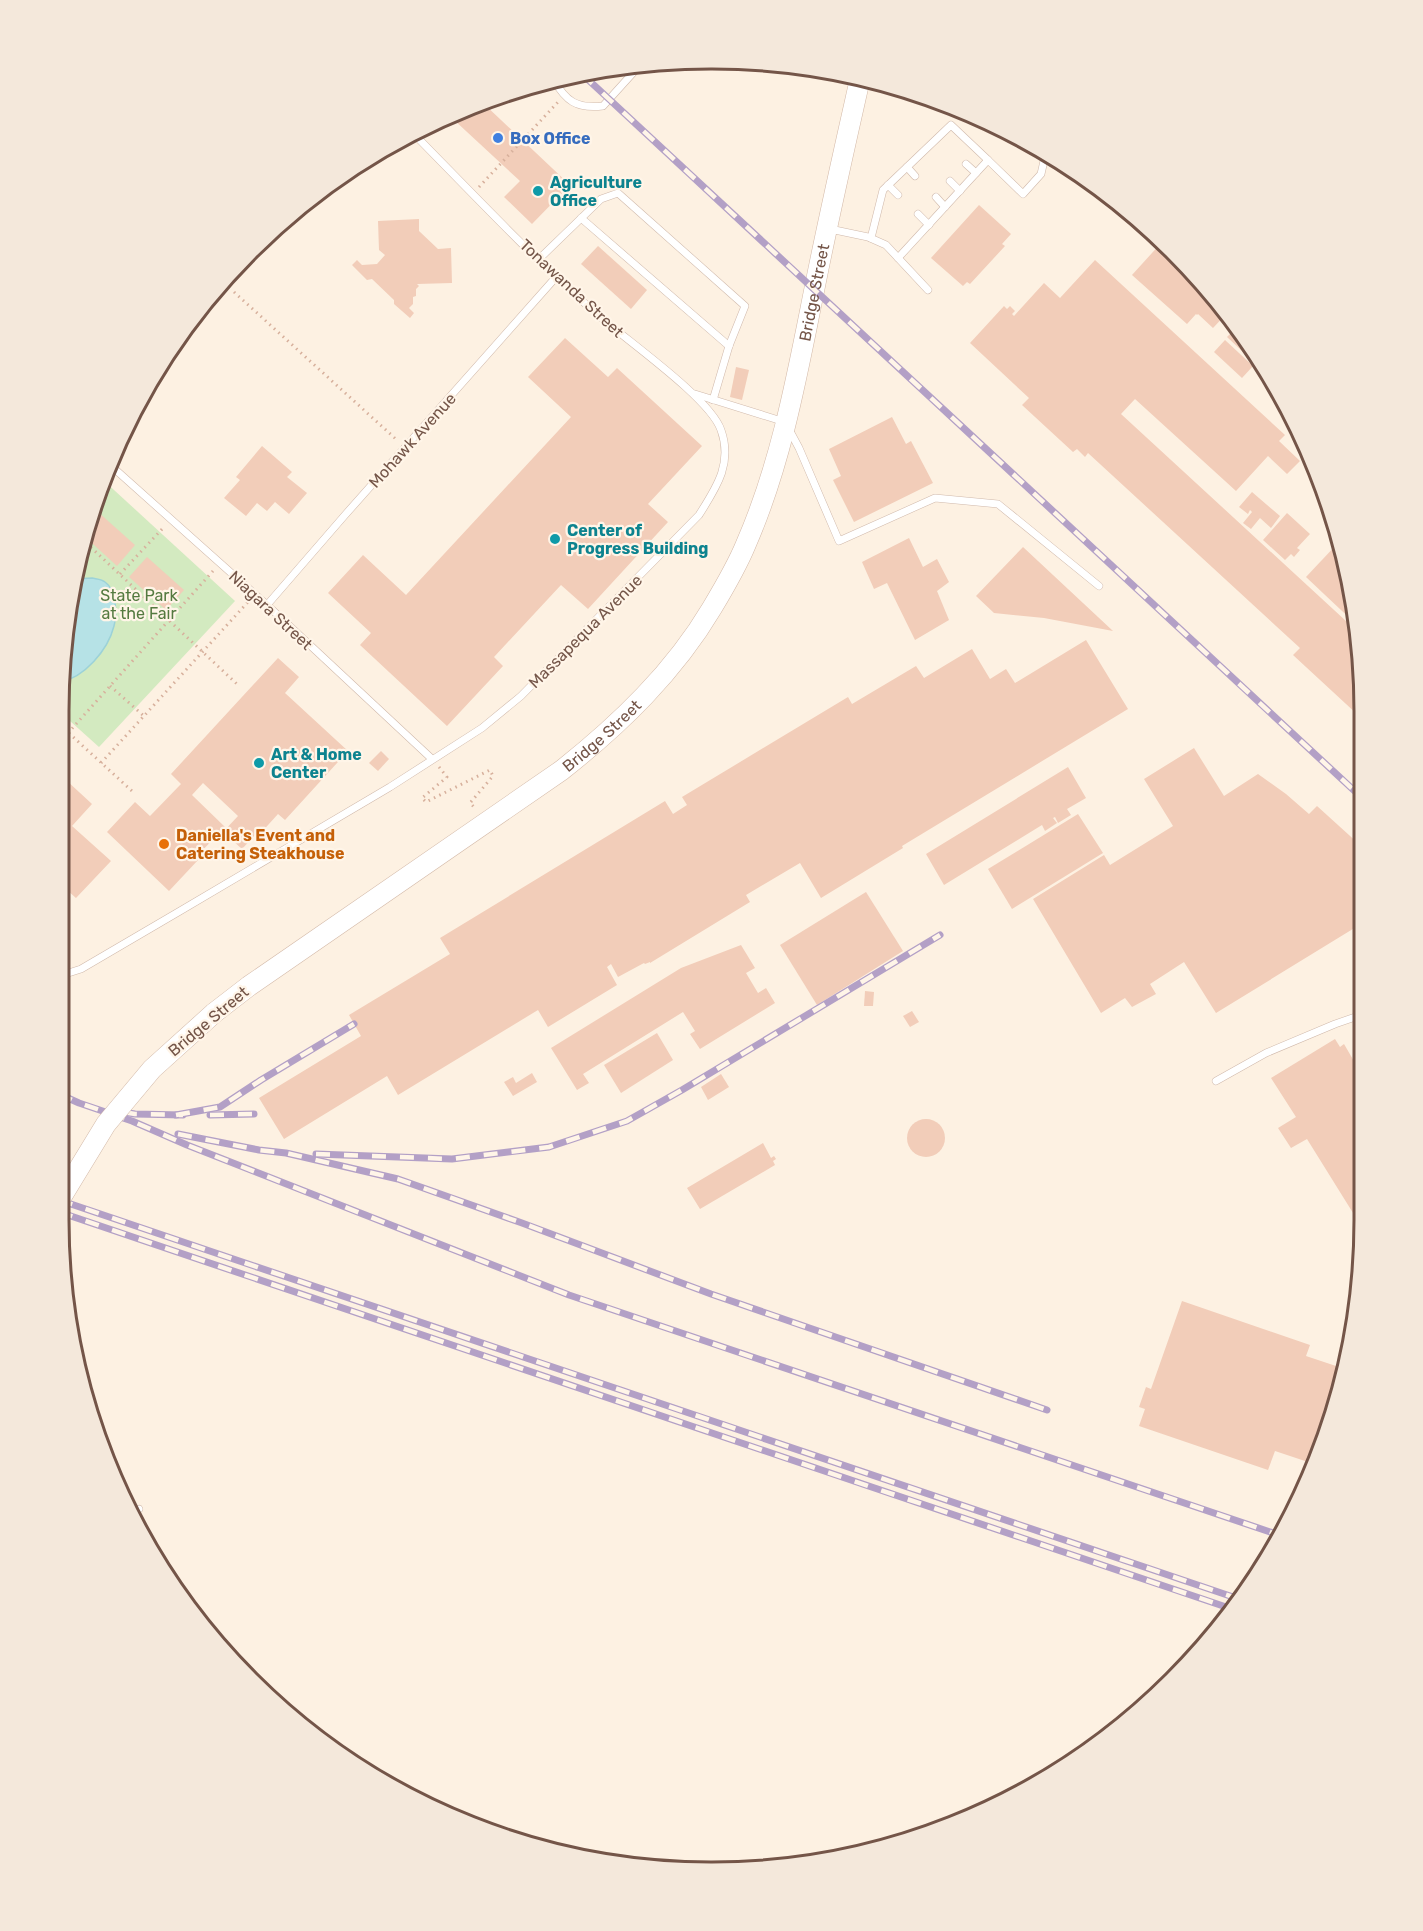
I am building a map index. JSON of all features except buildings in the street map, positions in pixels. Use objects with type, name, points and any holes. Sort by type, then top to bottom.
[{"type":"main road","name":"Bridge Street","points":[[69,1183],[106,1124],[152,1069],[214,1013],[249,986],[562,770],[601,739],[656,684],[685,649],[712,609],[746,545],[772,473],[802,352],[858,86]]},
{"type":"lane","points":[[558,88],[563,96],[589,107],[603,106],[632,74]]},
{"type":"lane","points":[[871,238],[883,190],[951,124],[1023,194],[1041,174],[1044,162]]},
{"type":"lane","points":[[938,137],[945,144]]},
{"type":"lane","name":"Tonawanda Street","points":[[419,139],[597,315],[693,394],[713,416],[721,429],[724,446]]},
{"type":"lane","points":[[922,153],[929,161]]},
{"type":"lane","points":[[898,258],[988,160]]},
{"type":"lane","points":[[966,164],[976,174]]},
{"type":"lane","points":[[907,168],[915,176]]},
{"type":"lane","points":[[950,181],[960,191]]},
{"type":"lane","points":[[888,185],[898,195]]},
{"type":"lane","points":[[539,259],[601,199],[618,193],[745,306],[729,346],[713,400]]},
{"type":"lane","points":[[936,197],[945,207]]},
{"type":"lane","points":[[918,214],[929,225]]},
{"type":"lane","points":[[581,218],[729,346]]},
{"type":"lane","points":[[827,229],[871,238],[886,245],[928,290]]},
{"type":"lane","name":"Mohawk Avenue","points":[[267,605],[557,276]]},
{"type":"lane","points":[[693,394],[785,422],[799,448],[839,541],[935,498],[998,504],[1099,586]]},
{"type":"lane","name":"Massapequa Avenue","points":[[69,973],[81,969],[390,787],[482,728],[521,696],[699,515],[719,482],[723,470],[724,446]]},
{"type":"lane","name":"Niagara Street","points":[[118,471],[267,605],[432,759]]},
{"type":"lane","points":[[1216,1081],[1266,1053],[1354,1018]]},
{"type":"path","points":[[473,194],[563,96]]},
{"type":"path","points":[[229,287],[405,448]]},
{"type":"path","points":[[115,475],[118,471]]},
{"type":"path","points":[[120,574],[171,519]]},
{"type":"path","points":[[91,547],[238,685]]},
{"type":"path","points":[[69,732],[221,563]]},
{"type":"path","points":[[101,763],[255,594]]},
{"type":"path","points":[[110,686],[144,716]]},
{"type":"path","points":[[69,734],[132,791]]},
{"type":"path","points":[[432,759],[447,777],[422,798],[426,802],[490,770],[493,776],[470,803],[487,822]]},
{"type":"green space","name":"State Park at the Fair","points":[[110,486],[235,601],[99,747],[69,720],[70,669],[81,586],[91,545]]},
{"type":"water","points":[[83,579],[101,580],[109,586],[115,599],[114,626],[101,653],[86,669],[70,679],[74,628]]},
{"type":"railway","points":[[589,80],[1354,790]]},
{"type":"railway","points":[[316,1154],[452,1159],[549,1147],[627,1121],[940,935]]},
{"type":"railway","points":[[176,1115],[220,1107],[354,1024]]},
{"type":"railway","points":[[69,1098],[132,1121],[187,1145],[569,1295],[1272,1533]]},
{"type":"railway","points":[[123,1112],[183,1115]]},
{"type":"railway","points":[[210,1115],[254,1114]]},
{"type":"railway","points":[[178,1134],[286,1153],[398,1179],[711,1294],[1047,1410]]},
{"type":"railway","points":[[69,1203],[1231,1596]]},
{"type":"railway","points":[[69,1215],[1224,1606]]},
{"type":"place","name":"Box Office","points":[[498,138]]},
{"type":"place","name":"Agriculture Office","points":[[538,191]]},
{"type":"place","name":"Center of Progress Building","points":[[555,539]]},
{"type":"place","name":"Art & Home Center","points":[[259,763]]},
{"type":"place","name":"Daniella's Event and Catering Steakhouse","points":[[164,844]]}]
